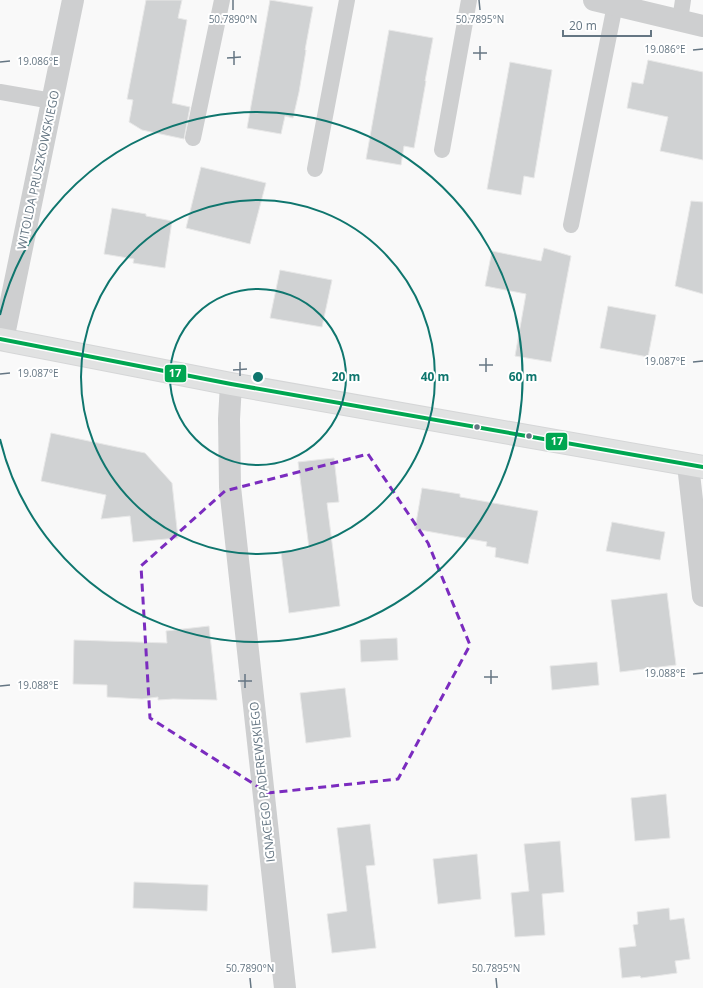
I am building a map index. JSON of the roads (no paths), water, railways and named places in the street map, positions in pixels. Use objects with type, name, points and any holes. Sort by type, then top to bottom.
[{"type":"street","name":"WITOLDA PRUSZKOWSKIEGO","points":[[2,339],[73,0]]},
{"type":"street","points":[[594,0],[615,5],[681,10],[703,26]]},
{"type":"street","points":[[2,339],[231,384],[696,466],[703,596]]},
{"type":"street","name":"IGNACEGO PADEREWSKIEGO","points":[[231,384],[229,419],[230,487],[285,988]]},
{"type":"lane","points":[[193,138],[222,0]]},
{"type":"lane","points":[[314,169],[348,0]]},
{"type":"lane","points":[[442,150],[469,0]]},
{"type":"lane","points":[[571,225],[615,5]]},
{"type":"lane","points":[[0,92],[52,101]]}]
